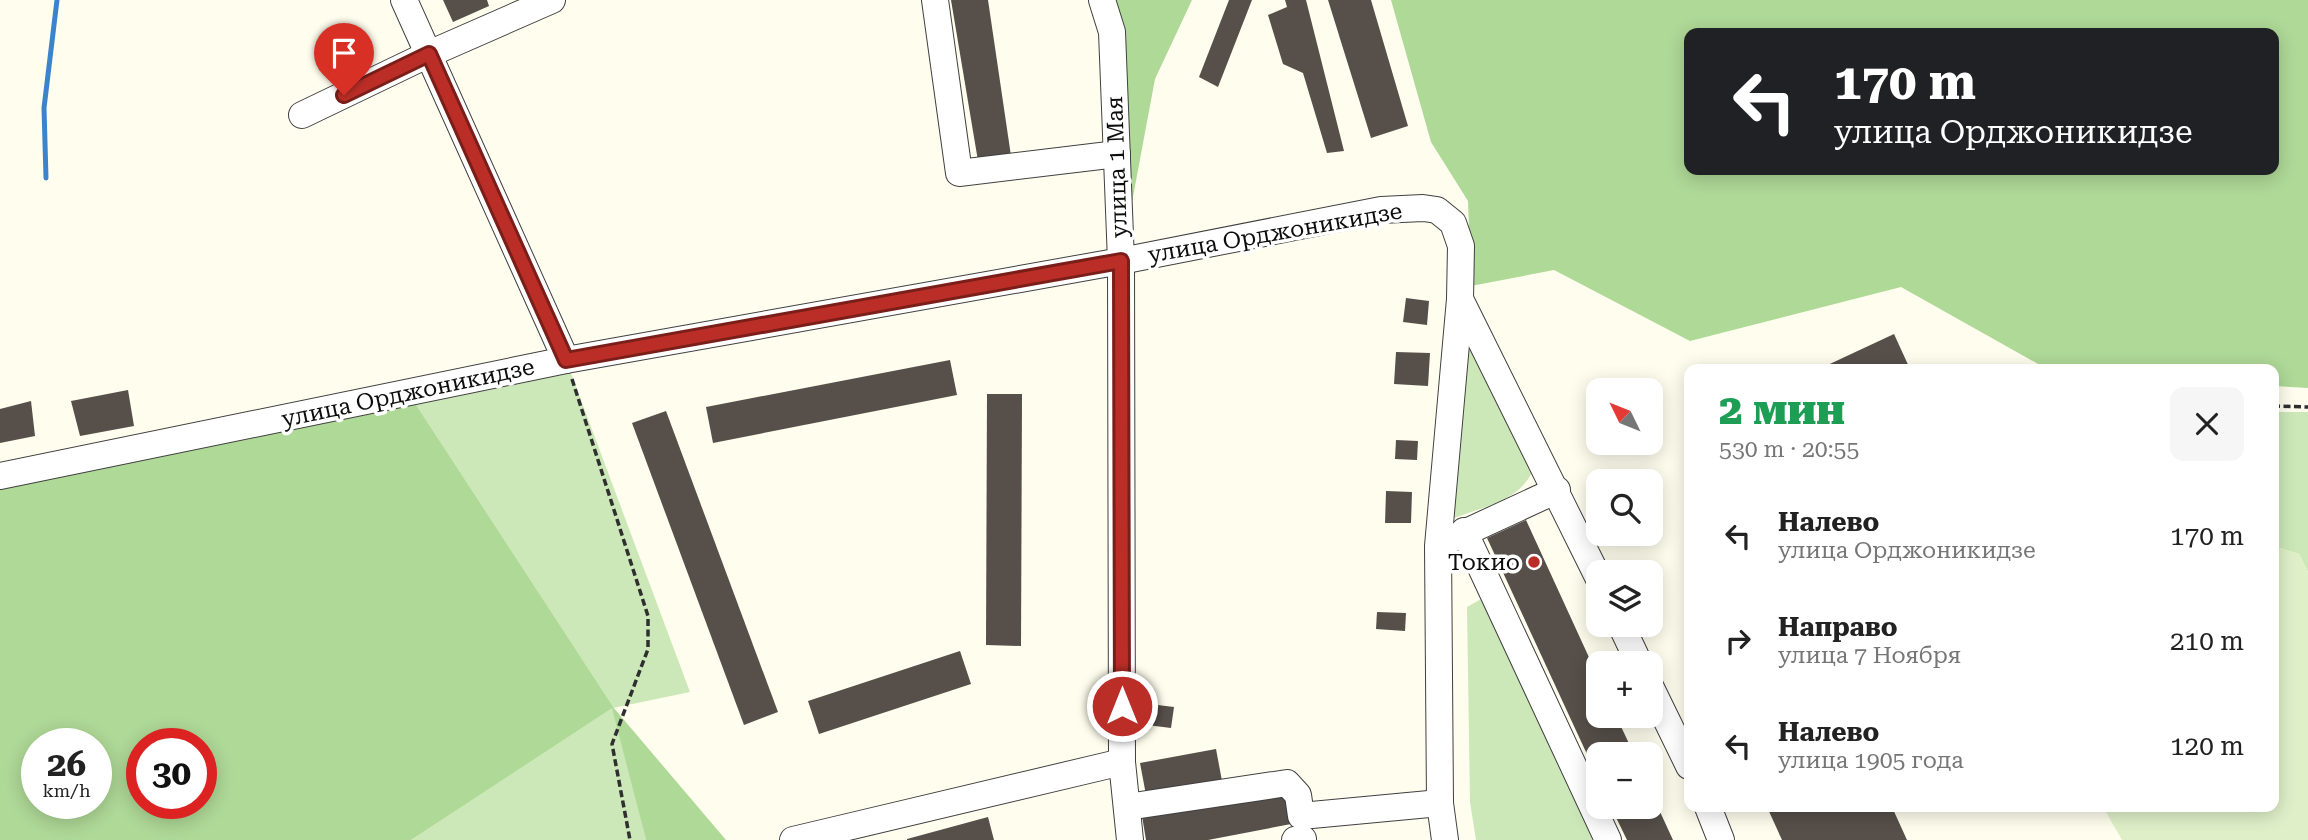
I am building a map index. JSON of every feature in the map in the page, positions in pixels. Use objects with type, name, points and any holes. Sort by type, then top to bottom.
[{"type":"street","points":[[404,0],[566,360]]},
{"type":"street","points":[[302,115],[429,54],[552,0]]},
{"type":"street","points":[[935,0],[959,173],[1117,154]]},
{"type":"street","name":"улица 1 Мая","points":[[1102,0],[1112,32],[1121,261],[1122,762],[1130,840]]},
{"type":"street","name":"улица Орджоникидзе","points":[[0,476],[566,360],[1121,261],[1381,210],[1437,210],[1453,223],[1461,246],[1460,299]]},
{"type":"street","points":[[1460,299],[1590,560]]},
{"type":"street","points":[[1445,840],[1440,803],[1438,546],[1460,299]]},
{"type":"street","points":[[1438,546],[1464,531],[1557,490]]},
{"type":"street","points":[[1464,531],[1608,840]]},
{"type":"street","points":[[1663,713],[1684,756]]},
{"type":"street","points":[[793,840],[1122,762]]},
{"type":"street","points":[[1127,807],[1287,783],[1298,795],[1301,834],[1440,803]]},
{"type":"street","points":[[1710,812],[1721,840]]},
{"type":"path","points":[[566,360],[648,616],[648,649],[612,744],[631,840]]},
{"type":"path","points":[[2279,406],[2308,407]]},
{"type":"green space","points":[[1102,0],[1192,0],[1155,79],[1121,261]]},
{"type":"green space","points":[[1391,0],[2308,0],[2308,388],[2279,386],[2279,364],[2038,364],[1901,287],[1690,341],[1554,270],[1471,286],[1468,201],[1431,142]]},
{"type":"green space","points":[[1463,318],[1532,472],[1518,490],[1499,502],[1454,518],[1449,510]]},
{"type":"green space","points":[[566,360],[690,692],[613,708],[646,840],[411,840],[612,707],[409,394]]},
{"type":"green space","points":[[409,394],[613,707],[726,840],[646,840],[612,708],[411,840],[0,840],[0,476]]},
{"type":"green space","points":[[2279,412],[2308,412],[2308,572],[2299,554],[2279,548]]},
{"type":"green space","points":[[2279,548],[2299,554],[2308,572],[2308,840],[2122,840],[2106,812],[2279,812]]},
{"type":"green space","points":[[1492,593],[1586,793],[1586,819],[1598,819],[1608,840],[1476,840],[1470,802],[1467,607]]},
{"type":"building","points":[[443,0],[487,0],[489,6],[453,22]]},
{"type":"building","points":[[951,0],[988,0],[1011,156],[978,161]]},
{"type":"building","points":[[1229,0],[1252,0],[1218,87],[1199,77]]},
{"type":"building","points":[[1285,0],[1306,0],[1344,151],[1327,153],[1303,73],[1283,64],[1268,15],[1287,7]]},
{"type":"building","points":[[1328,0],[1371,0],[1408,126],[1371,138]]},
{"type":"building","points":[[1406,298],[1429,301],[1427,325],[1403,322]]},
{"type":"building","points":[[1894,334],[1908,364],[1830,364]]},
{"type":"building","points":[[1396,352],[1430,353],[1428,386],[1394,384]]},
{"type":"building","points":[[950,360],[957,395],[713,443],[706,407]]},
{"type":"building","points":[[128,390],[134,426],[80,436],[71,401]]},
{"type":"building","points":[[987,394],[1022,394],[1021,646],[986,645]]},
{"type":"building","points":[[31,401],[35,436],[0,443],[0,409]]},
{"type":"building","points":[[666,411],[778,712],[744,725],[632,423]]},
{"type":"building","points":[[1396,440],[1418,441],[1417,460],[1395,459]]},
{"type":"building","points":[[1386,491],[1412,492],[1411,523],[1385,523]]},
{"type":"building","points":[[1526,520],[1586,651],[1586,728],[1622,728],[1628,742],[1586,742],[1586,752],[1487,538]]},
{"type":"building","points":[[1377,612],[1406,613],[1405,631],[1376,629]]},
{"type":"building","points":[[960,651],[971,684],[819,734],[808,701]]},
{"type":"building","points":[[1141,703],[1174,707],[1171,728],[1139,724]]},
{"type":"building","points":[[1216,749],[1222,781],[1146,795],[1140,763]]},
{"type":"building","points":[[1284,789],[1291,824],[1208,840],[1146,840],[1142,816]]},
{"type":"building","points":[[1769,812],[1894,812],[1907,840],[1782,840]]},
{"type":"building","points":[[988,817],[994,840],[907,840],[907,839]]},
{"type":"building","points":[[1663,818],[1673,840],[1627,840],[1617,819]]},
{"type":"waterway","points":[[46,178],[44,108],[57,0]]},
{"type":"place","name":"Токио","points":[[1534,562]]},
{"type":"route","points":[[344,95],[429,54],[566,360],[1121,261],[1122,706]]}]
